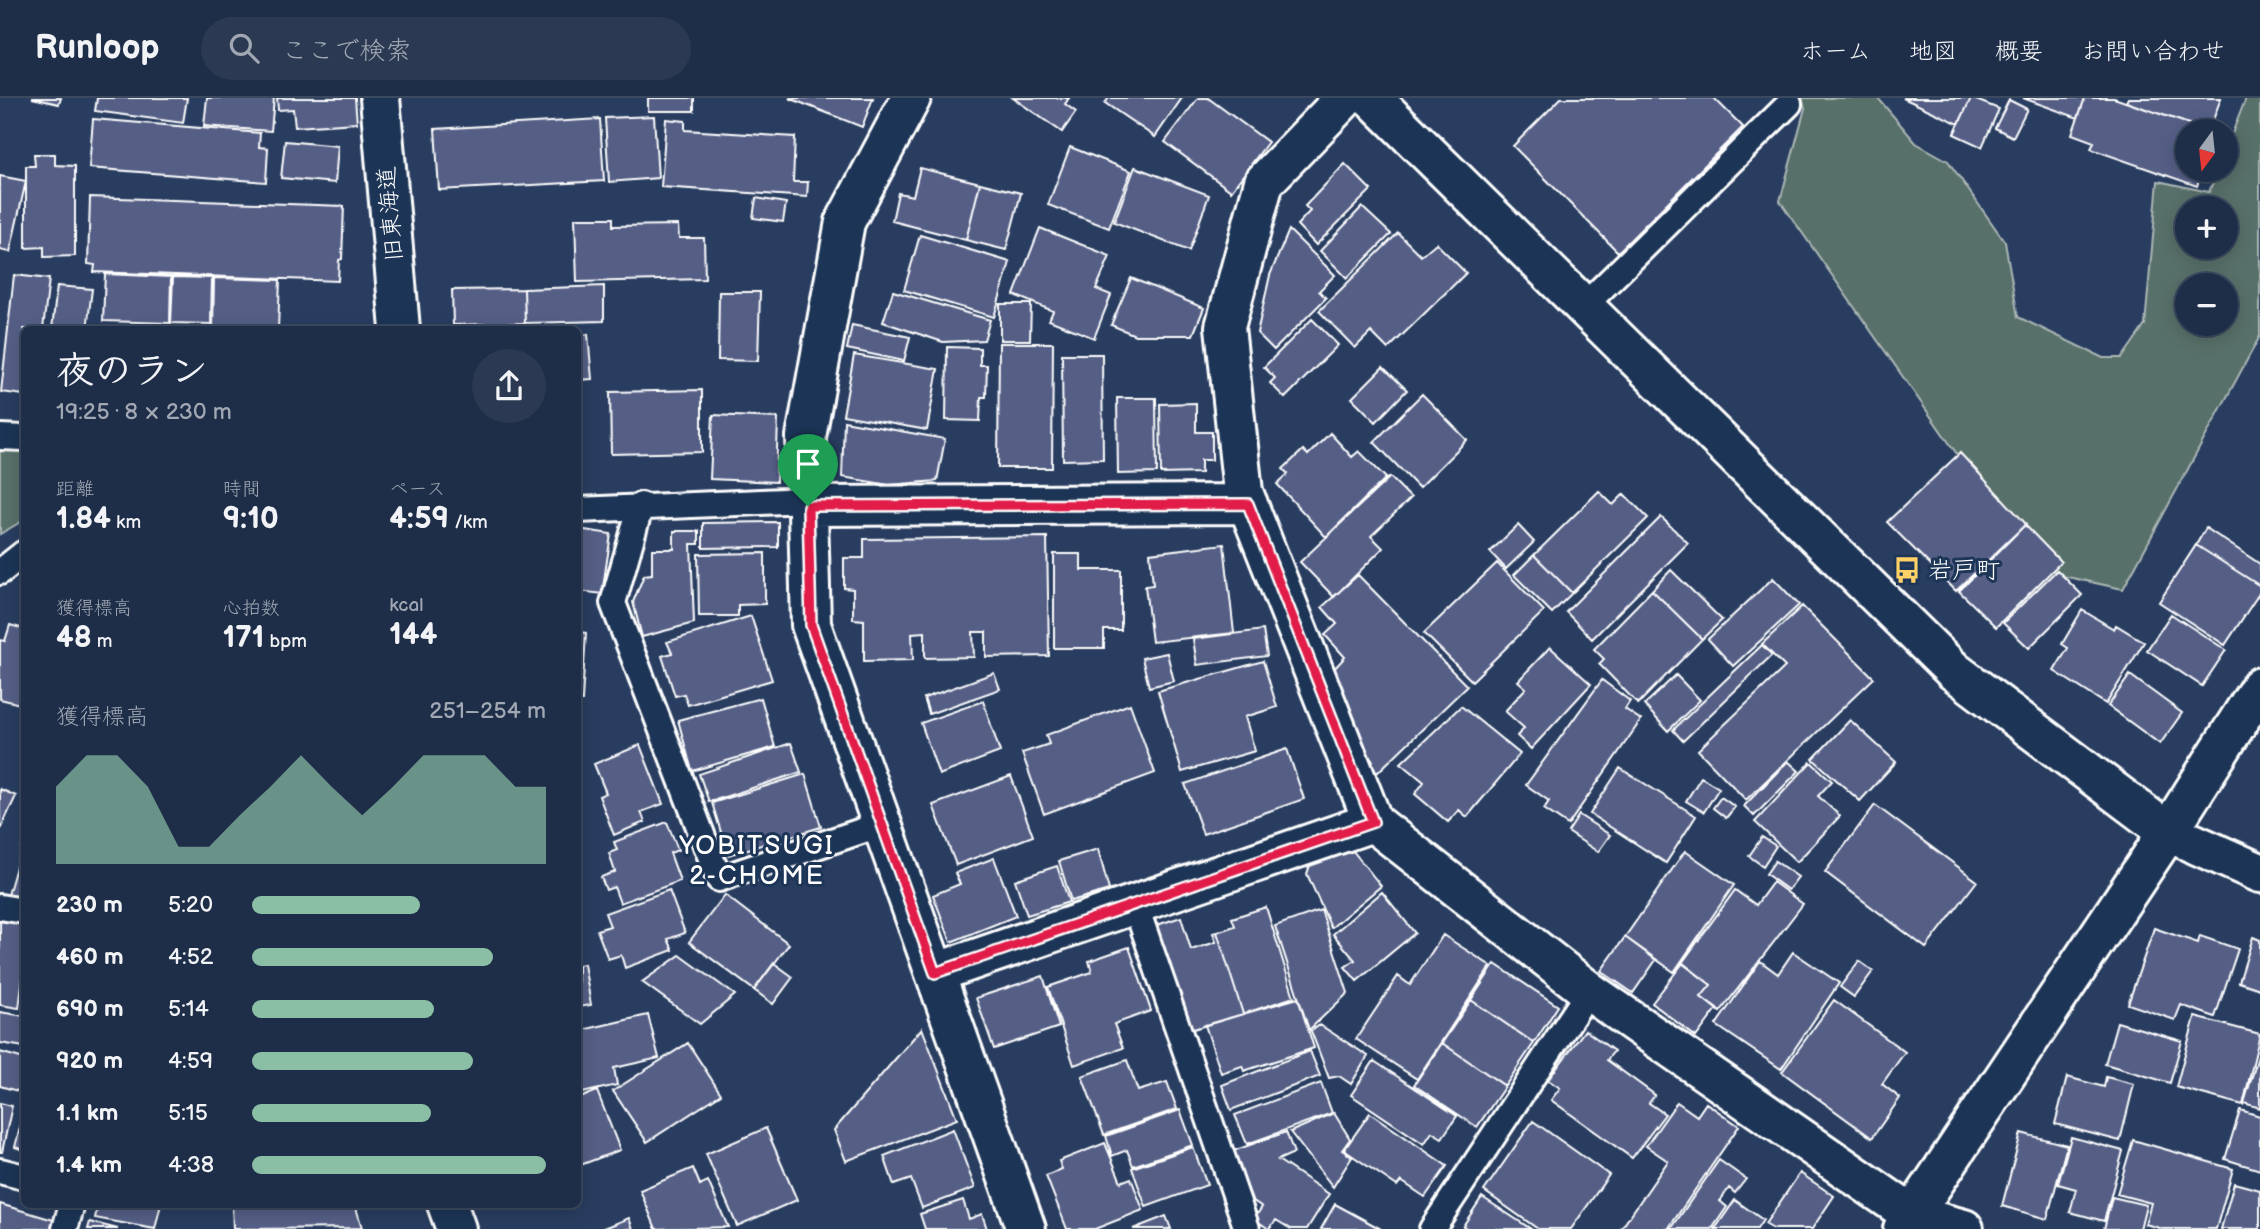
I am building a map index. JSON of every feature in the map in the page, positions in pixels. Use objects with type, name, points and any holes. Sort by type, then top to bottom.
[{"type":"street","name":"旧東海道","points":[[380,98],[400,326]]},
{"type":"street","points":[[911,98],[845,222],[806,437],[811,625],[1026,1229]]},
{"type":"street","points":[[1345,98],[1264,182],[1225,327],[1243,492],[1373,822],[1589,991],[1908,1222],[1964,1229]]},
{"type":"street","points":[[1372,98],[1954,671],[2168,832],[2260,873]]},
{"type":"street","points":[[808,503],[1248,504]]},
{"type":"street","points":[[1908,1222],[2168,832],[2260,687]]},
{"type":"street","points":[[935,973],[1373,822]]},
{"type":"street","points":[[448,1208],[456,1229]]},
{"type":"lane","points":[[1584,306],[1789,104]]},
{"type":"lane","points":[[0,437],[21,438]]},
{"type":"lane","points":[[581,510],[640,505],[808,503]]},
{"type":"lane","points":[[640,505],[613,603],[719,878],[882,824]]},
{"type":"lane","points":[[0,572],[21,556]]},
{"type":"lane","points":[[1135,904],[1247,1229]]},
{"type":"lane","points":[[0,907],[21,910]]},
{"type":"lane","points":[[1432,1229],[1589,991]]},
{"type":"lane","points":[[0,1171],[21,1176]]},
{"type":"lane","points":[[65,1229],[71,1208]]},
{"type":"green space","points":[[1802,98],[1878,98],[1916,143],[1948,161],[2005,242],[2018,317],[2103,358],[2122,358],[2145,325],[2158,181],[2209,192],[2213,182],[2238,182],[2238,119],[2246,98],[2260,98],[2260,336],[2123,589],[2063,576],[2029,557],[1780,201],[1805,108]]},
{"type":"green space","points":[[0,446],[21,449],[21,522],[0,534]]},
{"type":"building","points":[[32,98],[61,98],[59,104]]},
{"type":"building","points":[[97,98],[187,98],[183,123],[95,111]]},
{"type":"building","points":[[207,98],[274,98],[271,131],[204,126]]},
{"type":"building","points":[[277,98],[355,98],[357,123],[295,127],[293,109],[278,110]]},
{"type":"building","points":[[648,98],[694,98],[694,111],[648,111]]},
{"type":"building","points":[[789,98],[873,98],[862,127]]},
{"type":"building","points":[[1013,98],[1069,98],[1065,104],[1076,112],[1062,132]]},
{"type":"building","points":[[1109,98],[1182,98],[1155,137],[1105,103]]},
{"type":"building","points":[[1198,98],[1208,98],[1268,142],[1231,191],[1165,142]]},
{"type":"building","points":[[1561,98],[1714,98],[1743,127],[1618,252],[1513,146]]},
{"type":"building","points":[[1903,98],[1971,98],[1959,124]]},
{"type":"building","points":[[1971,98],[1999,109],[1982,147],[1954,134]]},
{"type":"building","points":[[2023,98],[2085,98],[2078,118]]},
{"type":"building","points":[[2085,98],[2114,98],[2175,119],[2175,178],[2091,149],[2094,142],[2072,134]]},
{"type":"building","points":[[2128,98],[2221,98],[2213,119],[2175,119],[2126,102]]},
{"type":"building","points":[[2009,100],[2027,109],[2013,137],[1995,128]]},
{"type":"building","points":[[654,116],[658,178],[609,182],[605,118]]},
{"type":"building","points":[[93,119],[260,133],[259,147],[268,148],[266,182],[89,168]]},
{"type":"building","points":[[600,119],[604,181],[439,190],[435,129]]},
{"type":"building","points":[[666,119],[685,121],[685,130],[795,137],[793,182],[808,182],[807,197],[661,187]]},
{"type":"building","points":[[285,141],[338,146],[335,183],[281,178]]},
{"type":"building","points":[[1070,147],[1131,171],[1109,228],[1048,205]]},
{"type":"building","points":[[34,154],[55,154],[55,165],[75,166],[75,256],[44,257],[44,247],[26,248],[26,166],[35,166]]},
{"type":"building","points":[[1345,164],[1371,190],[1316,245],[1297,225],[1310,211],[1305,206]]},
{"type":"building","points":[[1135,167],[1209,195],[1189,251],[1114,222]]},
{"type":"building","points":[[920,168],[980,183],[966,240],[892,221],[898,193],[913,196]]},
{"type":"building","points":[[0,176],[26,181],[10,252],[0,250]]},
{"type":"building","points":[[980,183],[1021,193],[1006,250],[966,240]]},
{"type":"building","points":[[90,197],[344,206],[342,259],[339,260],[338,281],[94,272],[95,265],[88,264]]},
{"type":"building","points":[[756,198],[786,203],[783,222],[753,218]]},
{"type":"building","points":[[1362,207],[1391,234],[1347,278],[1320,251]]},
{"type":"building","points":[[575,218],[613,218],[613,226],[678,225],[679,238],[704,238],[705,279],[577,282]]},
{"type":"building","points":[[1040,228],[1110,256],[1096,289],[1111,295],[1094,338],[1049,320],[1053,311],[1014,295]]},
{"type":"building","points":[[1289,230],[1335,275],[1319,291],[1326,298],[1274,350],[1257,333],[1270,275]]},
{"type":"building","points":[[1398,233],[1421,256],[1436,243],[1466,273],[1388,349],[1371,332],[1355,348],[1319,311]]},
{"type":"building","points":[[920,235],[1010,262],[994,317],[904,290]]},
{"type":"building","points":[[105,274],[171,277],[170,323],[103,321]]},
{"type":"building","points":[[14,275],[49,279],[43,326],[21,326],[21,395],[1,392]]},
{"type":"building","points":[[173,277],[212,278],[211,324],[171,323]]},
{"type":"building","points":[[214,278],[280,280],[278,326],[213,326]]},
{"type":"building","points":[[1131,278],[1204,308],[1193,335],[1135,335],[1111,325]]},
{"type":"building","points":[[57,286],[92,289],[87,326],[52,326]]},
{"type":"building","points":[[604,286],[604,321],[525,323],[524,289]]},
{"type":"building","points":[[524,289],[525,323],[453,325],[452,290]]},
{"type":"building","points":[[893,291],[990,320],[984,340],[943,342],[883,322]]},
{"type":"building","points":[[719,292],[760,292],[758,361],[718,360]]},
{"type":"building","points":[[1000,304],[1031,304],[1030,340],[1000,340]]},
{"type":"building","points":[[1312,319],[1338,345],[1285,398],[1270,383],[1275,378],[1264,367]]},
{"type":"building","points":[[852,325],[910,337],[904,361],[847,349]]},
{"type":"building","points":[[588,334],[592,379],[581,380],[581,335]]},
{"type":"building","points":[[999,343],[1053,343],[1052,468],[998,468]]},
{"type":"building","points":[[947,347],[980,348],[980,365],[987,365],[986,397],[981,397],[980,421],[946,420]]},
{"type":"building","points":[[1062,354],[1102,354],[1103,459],[1063,460]]},
{"type":"building","points":[[854,355],[938,369],[927,430],[843,415]]},
{"type":"building","points":[[1383,367],[1407,390],[1376,422],[1352,398]]},
{"type":"building","points":[[702,390],[702,452],[611,454],[610,392]]},
{"type":"building","points":[[1422,394],[1467,440],[1419,488],[1374,442]]},
{"type":"building","points":[[1117,398],[1156,398],[1157,473],[1118,474]]},
{"type":"building","points":[[1196,403],[1196,432],[1212,432],[1212,460],[1201,460],[1201,473],[1161,474],[1160,404]]},
{"type":"building","points":[[713,415],[778,418],[776,482],[710,479]]},
{"type":"building","points":[[844,421],[945,439],[937,481],[889,485],[842,477]]},
{"type":"building","points":[[1330,433],[1352,457],[1359,451],[1386,478],[1326,537],[1277,484],[1288,474],[1283,469],[1303,450],[1308,455]]},
{"type":"building","points":[[1960,453],[2026,524],[1956,591],[1887,522]]},
{"type":"building","points":[[1390,477],[1411,498],[1371,536],[1383,548],[1334,597],[1300,562]]},
{"type":"building","points":[[1599,491],[1613,505],[1624,494],[1648,518],[1572,593],[1534,555]]},
{"type":"building","points":[[1661,517],[1688,543],[1592,639],[1566,612]]},
{"type":"building","points":[[778,522],[778,547],[703,548],[703,523]]},
{"type":"building","points":[[1518,525],[1534,542],[1506,569],[1490,552]]},
{"type":"building","points":[[2025,525],[2061,562],[1996,627],[1959,591]]},
{"type":"building","points":[[2206,528],[2260,564],[2260,586],[2196,545]]},
{"type":"building","points":[[581,529],[611,534],[602,594],[581,591]]},
{"type":"building","points":[[674,531],[699,531],[699,544],[691,544],[694,623],[642,637],[633,602],[644,575],[652,574],[652,549],[674,549]]},
{"type":"building","points":[[1047,537],[1049,656],[986,657],[986,632],[973,632],[974,657],[925,658],[925,632],[912,633],[913,660],[864,661],[864,620],[853,619],[853,589],[844,588],[844,558],[864,558],[864,539]]},
{"type":"building","points":[[1224,544],[1234,633],[1152,642],[1145,586],[1153,585],[1150,553]]},
{"type":"building","points":[[2196,545],[2260,586],[2260,592],[2225,645],[2159,602]]},
{"type":"building","points":[[765,553],[765,604],[738,605],[738,616],[699,616],[698,554]]},
{"type":"building","points":[[1054,554],[1081,554],[1081,570],[1121,570],[1121,630],[1104,630],[1104,648],[1054,648]]},
{"type":"building","points":[[1534,555],[1572,593],[1552,613],[1514,575]]},
{"type":"building","points":[[1497,563],[1544,611],[1472,681],[1424,633]]},
{"type":"building","points":[[1671,570],[1722,620],[1702,639],[1652,590]]},
{"type":"building","points":[[2057,570],[2082,595],[2029,648],[2003,623]]},
{"type":"building","points":[[1358,575],[1467,686],[1377,773],[1370,766],[1373,761],[1357,746],[1332,671],[1345,657],[1325,635],[1337,624],[1322,607]]},
{"type":"building","points":[[1773,578],[1799,605],[1733,666],[1708,639]]},
{"type":"building","points":[[1652,590],[1702,639],[1638,704],[1599,664],[1604,659],[1594,649]]},
{"type":"building","points":[[1802,606],[1874,678],[1746,800],[1698,750],[1785,667],[1762,644]]},
{"type":"building","points":[[2082,610],[2114,629],[2116,625],[2144,642],[2106,704],[2054,671],[2068,648],[2062,644]]},
{"type":"building","points":[[2171,614],[2226,650],[2202,686],[2147,650]]},
{"type":"building","points":[[751,616],[772,680],[688,705],[684,694],[675,696],[662,656],[672,653],[667,642]]},
{"type":"building","points":[[10,625],[21,628],[21,704],[0,699],[0,640],[5,641]]},
{"type":"building","points":[[1263,630],[1267,656],[1197,665],[1193,639]]},
{"type":"building","points":[[581,632],[586,633],[581,701]]},
{"type":"building","points":[[1762,645],[1772,655],[1683,741],[1673,730]]},
{"type":"building","points":[[1550,647],[1591,684],[1531,749],[1517,736],[1524,728],[1505,711],[1526,688],[1518,681]]},
{"type":"building","points":[[1167,653],[1174,681],[1149,687],[1142,658]]},
{"type":"building","points":[[1263,661],[1277,707],[1245,717],[1255,751],[1182,772],[1158,691]]},
{"type":"building","points":[[994,673],[1000,689],[929,714],[924,698]]},
{"type":"building","points":[[1676,675],[1700,700],[1668,731],[1644,705]]},
{"type":"building","points":[[2130,675],[2182,713],[2160,744],[2108,706]]},
{"type":"building","points":[[1602,680],[1630,701],[1625,709],[1641,720],[1568,825],[1544,809],[1549,801],[1526,785]]},
{"type":"building","points":[[761,698],[775,747],[692,771],[678,720]]},
{"type":"building","points":[[983,701],[1000,752],[939,775],[921,723]]},
{"type":"building","points":[[1130,704],[1155,773],[1044,814],[1022,753],[1049,744],[1046,735]]},
{"type":"building","points":[[1461,706],[1520,754],[1467,817],[1459,810],[1448,822],[1415,794],[1424,782],[1401,763]]},
{"type":"building","points":[[1850,720],[1896,762],[1860,801],[1813,759]]},
{"type":"building","points":[[791,743],[801,772],[709,802],[699,774]]},
{"type":"building","points":[[640,745],[663,804],[641,812],[645,822],[614,835],[599,796],[606,793],[594,764]]},
{"type":"building","points":[[1287,749],[1304,799],[1203,834],[1185,784]]},
{"type":"building","points":[[1788,761],[1799,771],[1754,816],[1744,806]]},
{"type":"building","points":[[1811,762],[1832,781],[1818,796],[1840,816],[1797,862],[1755,822]]},
{"type":"building","points":[[1620,768],[1696,816],[1666,863],[1590,814]]},
{"type":"building","points":[[805,774],[821,827],[728,855],[712,803]]},
{"type":"building","points":[[1011,776],[1033,836],[956,865],[933,805]]},
{"type":"building","points":[[1701,777],[1719,788],[1704,812],[1686,801]]},
{"type":"building","points":[[0,789],[16,796],[0,830]]},
{"type":"building","points":[[1721,797],[1735,807],[1726,818],[1713,808]]},
{"type":"building","points":[[1875,805],[1977,881],[1926,948],[1825,872]]},
{"type":"building","points":[[1579,815],[1610,835],[1598,852],[1568,832]]},
{"type":"building","points":[[667,822],[678,850],[670,853],[680,881],[620,903],[614,887],[606,890],[601,877],[615,872],[609,853],[617,850],[614,842]]},
{"type":"building","points":[[1762,837],[1776,846],[1763,866],[1749,856]]},
{"type":"building","points":[[1098,849],[1109,890],[1071,901],[1059,861]]},
{"type":"building","points":[[21,850],[21,898],[8,895]]},
{"type":"building","points":[[1353,851],[1381,886],[1331,928],[1307,874],[1310,865]]},
{"type":"building","points":[[1685,851],[1734,885],[1674,972],[1625,937]]},
{"type":"building","points":[[994,858],[1016,916],[951,942],[933,895],[960,884],[955,873]]},
{"type":"building","points":[[1775,861],[1798,877],[1788,890],[1766,874]]},
{"type":"building","points":[[1057,866],[1069,902],[1027,915],[1015,880]]},
{"type":"building","points":[[1773,882],[1803,904],[1720,1012],[1701,997],[1711,985],[1682,963],[1735,890],[1756,905]]},
{"type":"building","points":[[669,890],[685,933],[668,939],[673,950],[625,968],[621,955],[608,959],[597,930],[610,926],[605,913]]},
{"type":"building","points":[[1382,892],[1415,933],[1357,981],[1345,967],[1355,960],[1333,934]]},
{"type":"building","points":[[725,895],[789,944],[754,990],[689,942]]},
{"type":"building","points":[[1266,907],[1294,997],[1243,1014],[1217,932],[1235,926],[1232,918]]},
{"type":"building","points":[[1321,910],[1348,993],[1309,1030],[1275,926]]},
{"type":"building","points":[[1181,917],[1191,950],[1216,942],[1213,933],[1217,932],[1243,1014],[1190,1030],[1157,925]]},
{"type":"building","points":[[0,921],[21,924],[19,1008],[0,1005]]},
{"type":"building","points":[[2154,928],[2198,943],[2200,936],[2238,949],[2215,1017],[2181,1005],[2175,1020],[2128,1004]]},
{"type":"building","points":[[1443,935],[1491,966],[1417,1079],[1356,1039],[1398,976],[1410,985]]},
{"type":"building","points":[[1625,937],[1656,960],[1633,993],[1601,971]]},
{"type":"building","points":[[2253,937],[2260,940],[2260,989],[2239,982]]},
{"type":"building","points":[[1129,947],[1151,1011],[1114,1024],[1123,1048],[1074,1065],[1048,987],[1092,972],[1089,961]]},
{"type":"building","points":[[1793,952],[1839,983],[1781,1069],[1716,1025],[1760,961],[1778,974]]},
{"type":"building","points":[[680,955],[735,995],[700,1024],[642,982]]},
{"type":"building","points":[[1859,961],[1873,971],[1854,997],[1840,987]]},
{"type":"building","points":[[774,963],[793,977],[773,1004],[754,990]]},
{"type":"building","points":[[1683,963],[1711,985],[1701,997],[1717,1009],[1696,1037],[1652,1003]]},
{"type":"building","points":[[581,964],[584,964],[591,1005],[581,1007]]},
{"type":"building","points":[[1495,964],[1558,1006],[1534,1043],[1471,1000]]},
{"type":"building","points":[[1043,976],[1059,1027],[994,1049],[976,998]]},
{"type":"building","points":[[1298,998],[1314,1048],[1244,1071],[1242,1066],[1221,1073],[1205,1025]]},
{"type":"building","points":[[1471,1000],[1534,1043],[1505,1086],[1442,1043]]},
{"type":"building","points":[[1834,1000],[1905,1052],[1882,1084],[1900,1098],[1872,1138],[1782,1072]]},
{"type":"building","points":[[0,1012],[21,1016],[21,1046],[0,1043]]},
{"type":"building","points":[[648,1015],[659,1058],[614,1068],[617,1085],[581,1093],[581,1030]]},
{"type":"building","points":[[2195,1017],[2260,1034],[2243,1105],[2176,1087]]},
{"type":"building","points":[[2117,1022],[2182,1041],[2170,1083],[2105,1064]]},
{"type":"building","points":[[1320,1025],[1368,1056],[1351,1084],[1339,1076],[1329,1078],[1311,1031]]},
{"type":"building","points":[[922,1028],[957,1119],[846,1161],[834,1130]]},
{"type":"building","points":[[1585,1030],[1614,1051],[1607,1060],[1655,1095],[1649,1103],[1665,1114],[1632,1158],[1551,1100],[1560,1088],[1548,1080]]},
{"type":"building","points":[[688,1043],[721,1094],[647,1142],[613,1091]]},
{"type":"building","points":[[1442,1043],[1505,1086],[1477,1127],[1414,1085]]},
{"type":"building","points":[[2260,1050],[2260,1108],[2244,1103]]},
{"type":"building","points":[[1310,1051],[1320,1076],[1231,1110],[1222,1085]]},
{"type":"building","points":[[0,1052],[21,1058],[21,1092],[0,1086]]},
{"type":"building","points":[[1127,1060],[1138,1091],[1167,1082],[1177,1109],[1104,1135],[1082,1076]]},
{"type":"building","points":[[1374,1061],[1457,1116],[1442,1138],[1432,1132],[1424,1144],[1351,1095]]},
{"type":"building","points":[[2067,1077],[2104,1087],[2106,1077],[2134,1084],[2120,1141],[2055,1124]]},
{"type":"building","points":[[1321,1083],[1332,1113],[1247,1144],[1235,1115]]},
{"type":"building","points":[[597,1091],[620,1150],[581,1165],[581,1098]]},
{"type":"building","points":[[1677,1102],[1697,1116],[1706,1103],[1739,1126],[1668,1229],[1621,1229],[1668,1161],[1646,1146]]},
{"type":"building","points":[[0,1103],[12,1106],[2,1152],[0,1152]]},
{"type":"building","points":[[1180,1110],[1193,1145],[1133,1166],[1127,1150],[1112,1156],[1106,1136]]},
{"type":"building","points":[[2240,1110],[2260,1116],[2260,1170],[2225,1159]]},
{"type":"building","points":[[1334,1113],[1350,1139],[1342,1150],[1352,1157],[1333,1187],[1290,1132]]},
{"type":"building","points":[[1370,1113],[1447,1166],[1425,1197],[1401,1181],[1397,1186],[1344,1150]]},
{"type":"building","points":[[1533,1121],[1609,1175],[1571,1229],[1538,1229],[1484,1191]]},
{"type":"building","points":[[21,1124],[21,1149],[15,1147]]},
{"type":"building","points":[[766,1128],[797,1200],[737,1226],[706,1154]]},
{"type":"building","points":[[953,1129],[975,1188],[922,1208],[911,1179],[894,1185],[884,1156]]},
{"type":"building","points":[[1286,1132],[1294,1153],[1278,1160],[1329,1194],[1307,1229],[1291,1229],[1276,1220],[1269,1229],[1254,1219],[1262,1207],[1252,1200],[1233,1151]]},
{"type":"building","points":[[2021,1133],[2067,1145],[2047,1219],[2002,1206]]},
{"type":"building","points":[[2071,1137],[2123,1151],[2104,1221],[2070,1212],[2076,1189],[2058,1184]]},
{"type":"building","points":[[2133,1140],[2233,1169],[2216,1229],[2163,1229],[2145,1224],[2151,1203],[2117,1194]]},
{"type":"building","points":[[1105,1143],[1121,1182],[1131,1178],[1143,1210],[1095,1229],[1067,1229],[1046,1176],[1062,1169],[1059,1161]]},
{"type":"building","points":[[1193,1147],[1207,1185],[1146,1207],[1132,1168]]},
{"type":"building","points":[[1719,1160],[1746,1179],[1735,1193],[1729,1188],[1720,1201],[1727,1207],[1712,1229],[1671,1229]]},
{"type":"building","points":[[693,1168],[700,1185],[708,1181],[728,1227],[656,1229],[640,1190]]},
{"type":"building","points":[[1800,1173],[1834,1196],[1812,1229],[1773,1229],[1765,1224]]},
{"type":"building","points":[[2234,1183],[2260,1190],[2260,1229],[2221,1229]]},
{"type":"building","points":[[1482,1197],[1531,1229],[1468,1229],[1463,1226]]},
{"type":"building","points":[[2112,1197],[2146,1205],[2140,1229],[2104,1229]]},
{"type":"building","points":[[963,1200],[969,1219],[982,1214],[987,1229],[925,1229],[920,1214]]},
{"type":"building","points":[[1735,1200],[1763,1220],[1757,1229],[1715,1229]]},
{"type":"building","points":[[0,1204],[60,1222],[58,1229],[0,1229]]},
{"type":"building","points":[[1335,1204],[1381,1229],[1321,1229]]},
{"type":"building","points":[[97,1208],[160,1208],[155,1229],[95,1218]]},
{"type":"building","points":[[232,1208],[356,1208],[362,1228],[233,1229]]},
{"type":"building","points":[[1166,1216],[1171,1229],[1133,1229]]},
{"type":"building","points":[[629,1218],[633,1229],[602,1229]]},
{"type":"building","points":[[90,1222],[118,1229],[88,1229]]},
{"type":"place","name":"岩戸町","points":[[1907,570]]},
{"type":"district","name":"YOBITSUGI 2-CHOME","points":[[757,860]]},
{"type":"route","points":[[1248,504],[1373,822],[935,973],[811,625],[808,506],[1248,504]]}]
